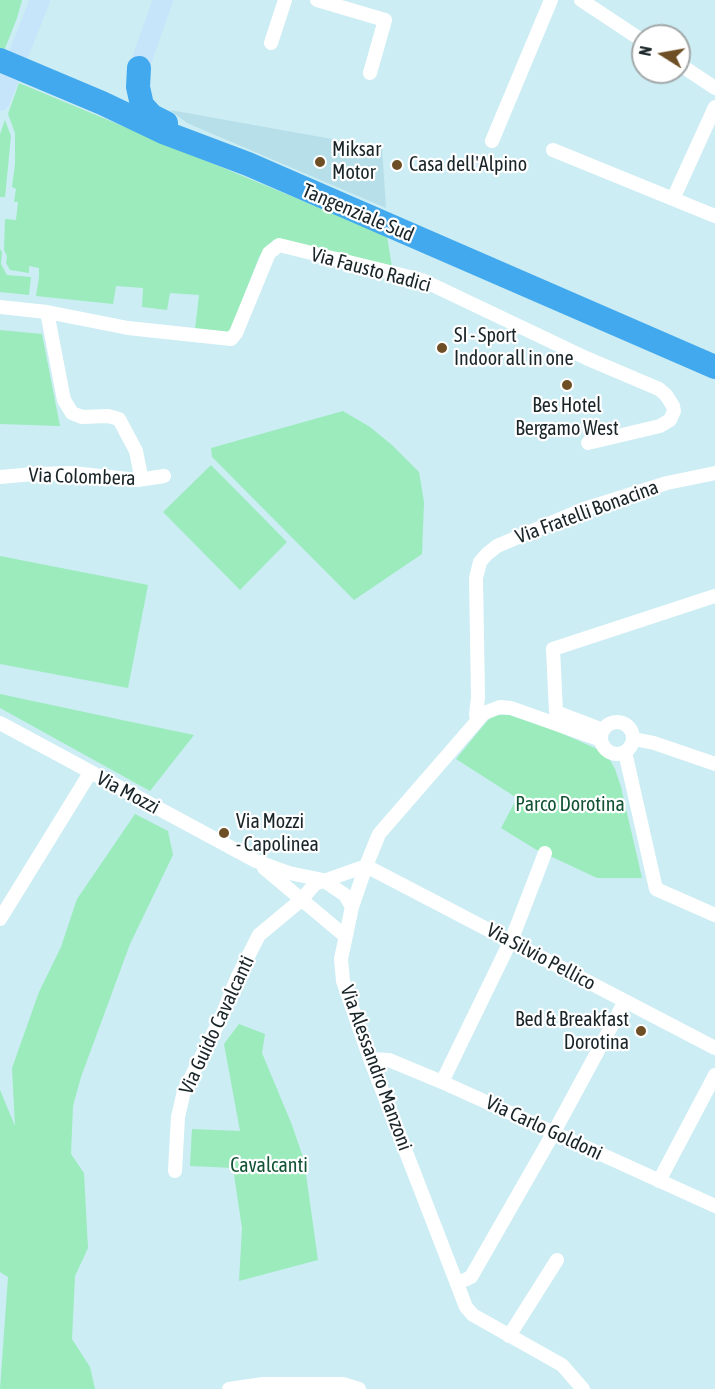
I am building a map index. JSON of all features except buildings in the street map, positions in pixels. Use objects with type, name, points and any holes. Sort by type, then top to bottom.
[{"type":"highway","name":"Tangenziale Sud","points":[[0,60],[15,74],[102,103],[163,132],[248,164],[715,367]]},
{"type":"highway","points":[[102,103],[126,89],[139,68]]},
{"type":"highway","points":[[139,68],[139,98],[146,111],[248,164]]},
{"type":"highway","points":[[15,74],[88,106],[163,132]]},
{"type":"street","points":[[0,101],[40,0]]},
{"type":"street","points":[[139,68],[163,0]]},
{"type":"street","points":[[271,43],[285,0]]},
{"type":"street","points":[[317,0],[385,20],[370,73]]},
{"type":"street","points":[[492,141],[551,0]]},
{"type":"street","points":[[582,0],[631,32]]},
{"type":"street","points":[[691,72],[715,88]]},
{"type":"street","points":[[673,199],[715,107]]},
{"type":"street","points":[[553,150],[715,216]]},
{"type":"street","name":"Via Fausto Radici","points":[[0,307],[47,312],[128,328],[231,339],[236,333],[269,253],[279,245],[422,280],[586,358],[649,384],[666,395],[673,406],[674,411],[670,420],[660,426],[588,443]]},
{"type":"street","points":[[47,312],[64,400],[72,412],[82,417],[108,416],[119,419],[136,451],[140,471],[138,480]]},
{"type":"street","name":"Via Colombera","points":[[0,477],[72,473],[138,480],[164,476]]},
{"type":"street","name":"Via Fratelli Bonacina","points":[[478,719],[476,715],[478,697],[476,578],[480,562],[487,554],[497,546],[584,509],[667,483],[715,473]]},
{"type":"street","points":[[602,735],[556,712],[553,649],[715,596]]},
{"type":"street","name":"Via Alessandro Manzoni","points":[[583,1389],[562,1365],[468,1311],[370,1059],[343,981],[341,959],[352,908],[380,834],[478,719],[490,710],[500,707],[511,708],[602,735]]},
{"type":"street","points":[[612,722],[626,724],[632,731],[631,747],[625,752],[611,753],[605,748],[602,735],[612,722]]},
{"type":"street","name":"Via Mozzi","points":[[0,723],[256,861],[289,873],[323,880],[345,896],[352,908]]},
{"type":"street","points":[[633,739],[654,743],[715,764]]},
{"type":"street","points":[[625,752],[656,889],[715,915]]},
{"type":"street","points":[[0,917],[90,773]]},
{"type":"street","points":[[442,1082],[510,940],[545,853]]},
{"type":"street","name":"Via Mozzi","points":[[256,861],[345,936]]},
{"type":"street","name":"Via Mozzi","points":[[301,900],[315,884],[366,866]]},
{"type":"street","name":"Via Silvio Pellico","points":[[366,866],[715,1048]]},
{"type":"street","name":"Via Guido Cavalcanti","points":[[175,1171],[178,1117],[184,1091],[212,1038],[237,978],[259,935],[301,900]]},
{"type":"street","points":[[460,1289],[471,1277],[554,1132],[625,1001]]},
{"type":"street","name":"Via Carlo Goldoni","points":[[370,1059],[389,1060],[442,1082],[715,1206]]},
{"type":"street","points":[[659,1181],[715,1075]]},
{"type":"street","points":[[509,1336],[557,1260]]},
{"type":"street","points":[[229,1389],[263,1384],[342,1384],[359,1389]]},
{"type":"shaded area","points":[[170,110],[382,148],[386,208],[187,123]]},
{"type":"green space","points":[[0,0],[22,0],[4,51],[0,50]]},
{"type":"green space","points":[[19,83],[387,236],[392,267],[264,250],[259,257],[231,329],[227,332],[195,329],[199,295],[170,293],[167,310],[142,307],[143,288],[116,286],[113,304],[36,296],[39,268],[29,266],[29,273],[10,270],[6,263],[7,256],[4,250],[5,219],[16,220],[18,202],[14,202],[16,189],[12,187],[15,133],[8,114]]},
{"type":"green space","points":[[5,120],[11,136],[5,197],[0,197],[0,134]]},
{"type":"green space","points":[[0,249],[1,264],[7,275],[31,277],[29,295],[0,292]]},
{"type":"green space","points":[[0,330],[42,334],[60,426],[0,424]]},
{"type":"green space","points":[[343,411],[370,427],[419,472],[424,502],[422,554],[354,600],[212,457],[211,448]]},
{"type":"green space","points":[[211,465],[287,542],[240,590],[163,512]]},
{"type":"green space","points":[[0,556],[148,585],[128,688],[0,664]]},
{"type":"green space","points":[[0,694],[194,735],[150,791],[0,708]]},
{"type":"green space","name":"Parco Dorotina","points":[[496,715],[509,715],[552,729],[606,753],[621,787],[642,878],[597,878],[535,849],[501,828],[517,798],[456,759],[488,720]]},
{"type":"green space","points":[[135,814],[168,831],[173,855],[130,944],[81,1077],[73,1106],[71,1154],[84,1173],[88,1248],[75,1276],[72,1339],[90,1367],[95,1389],[0,1389],[8,1277],[0,1272],[0,1090],[15,1126],[12,1068],[39,992],[61,947],[77,899]]},
{"type":"green space","name":"Cavalcanti","points":[[239,1024],[265,1034],[262,1053],[304,1160],[318,1260],[239,1281],[242,1228],[233,1168],[190,1166],[192,1129],[240,1131],[224,1044]]},
{"type":"place","name":"Miksar Motor","points":[[320,162]]},
{"type":"place","name":"Casa dell'Alpino","points":[[397,165]]},
{"type":"place","name":"SI - Sport Indoor all in one","points":[[442,348]]},
{"type":"place","name":"Bes Hotel Bergamo West","points":[[567,385]]},
{"type":"place","name":"Via Mozzi - Capolinea","points":[[224,833]]},
{"type":"place","name":"Bed & Breakfast Dorotina","points":[[641,1031]]}]
